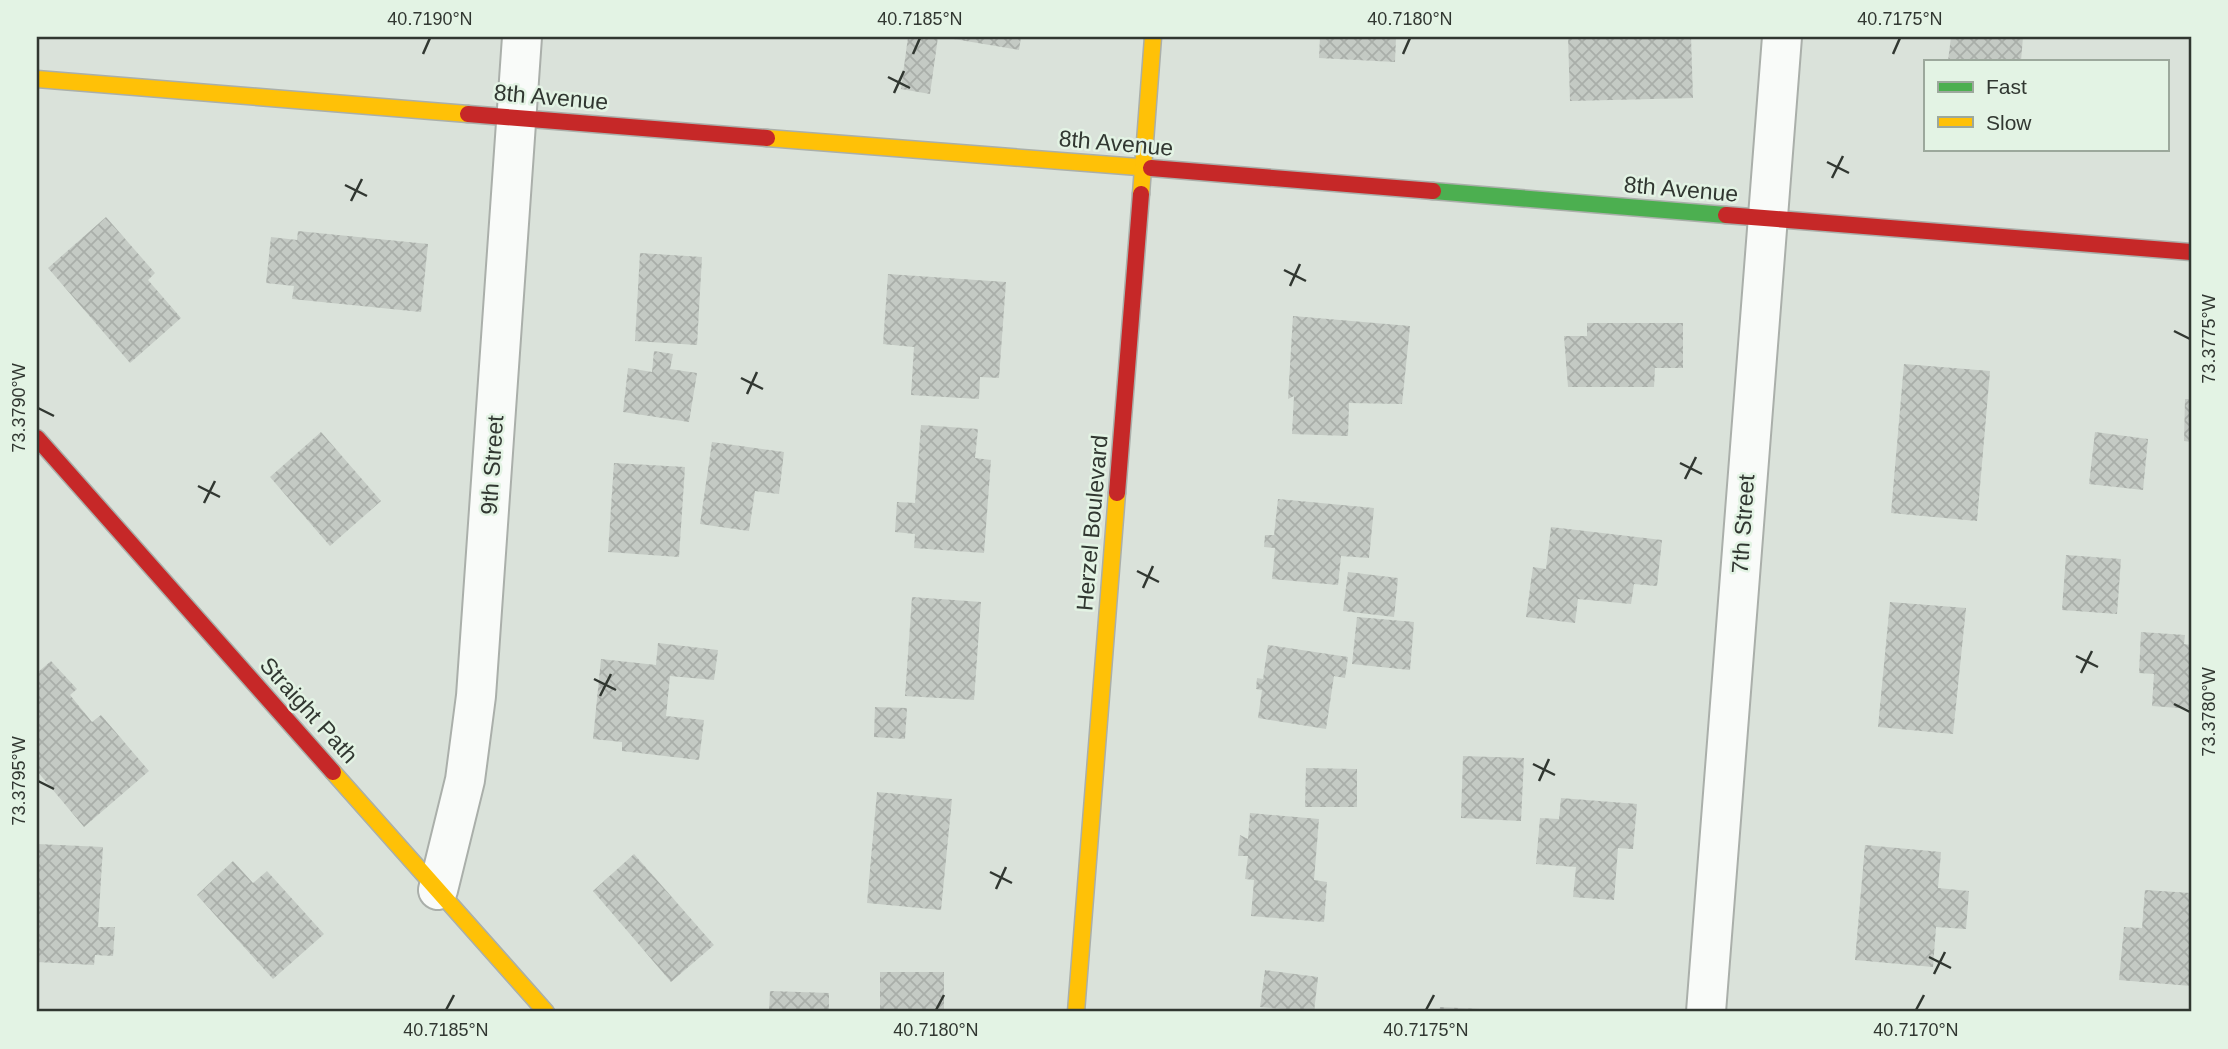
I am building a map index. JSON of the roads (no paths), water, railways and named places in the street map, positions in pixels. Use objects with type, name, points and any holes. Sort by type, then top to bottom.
[{"type":"street","name":"9th Street","points":[[438,890],[465,780],[476,696],[522,37]]},
{"type":"street","name":"Herzel Boulevard","points":[[1076,1012],[1153,37]]},
{"type":"street","name":"7th Street","points":[[1706,1012],[1782,37]]},
{"type":"street","name":"8th Avenue","points":[[37,79],[2191,252]]},
{"type":"street","name":"Straight Path","points":[[37,438],[546,1012]]}]
